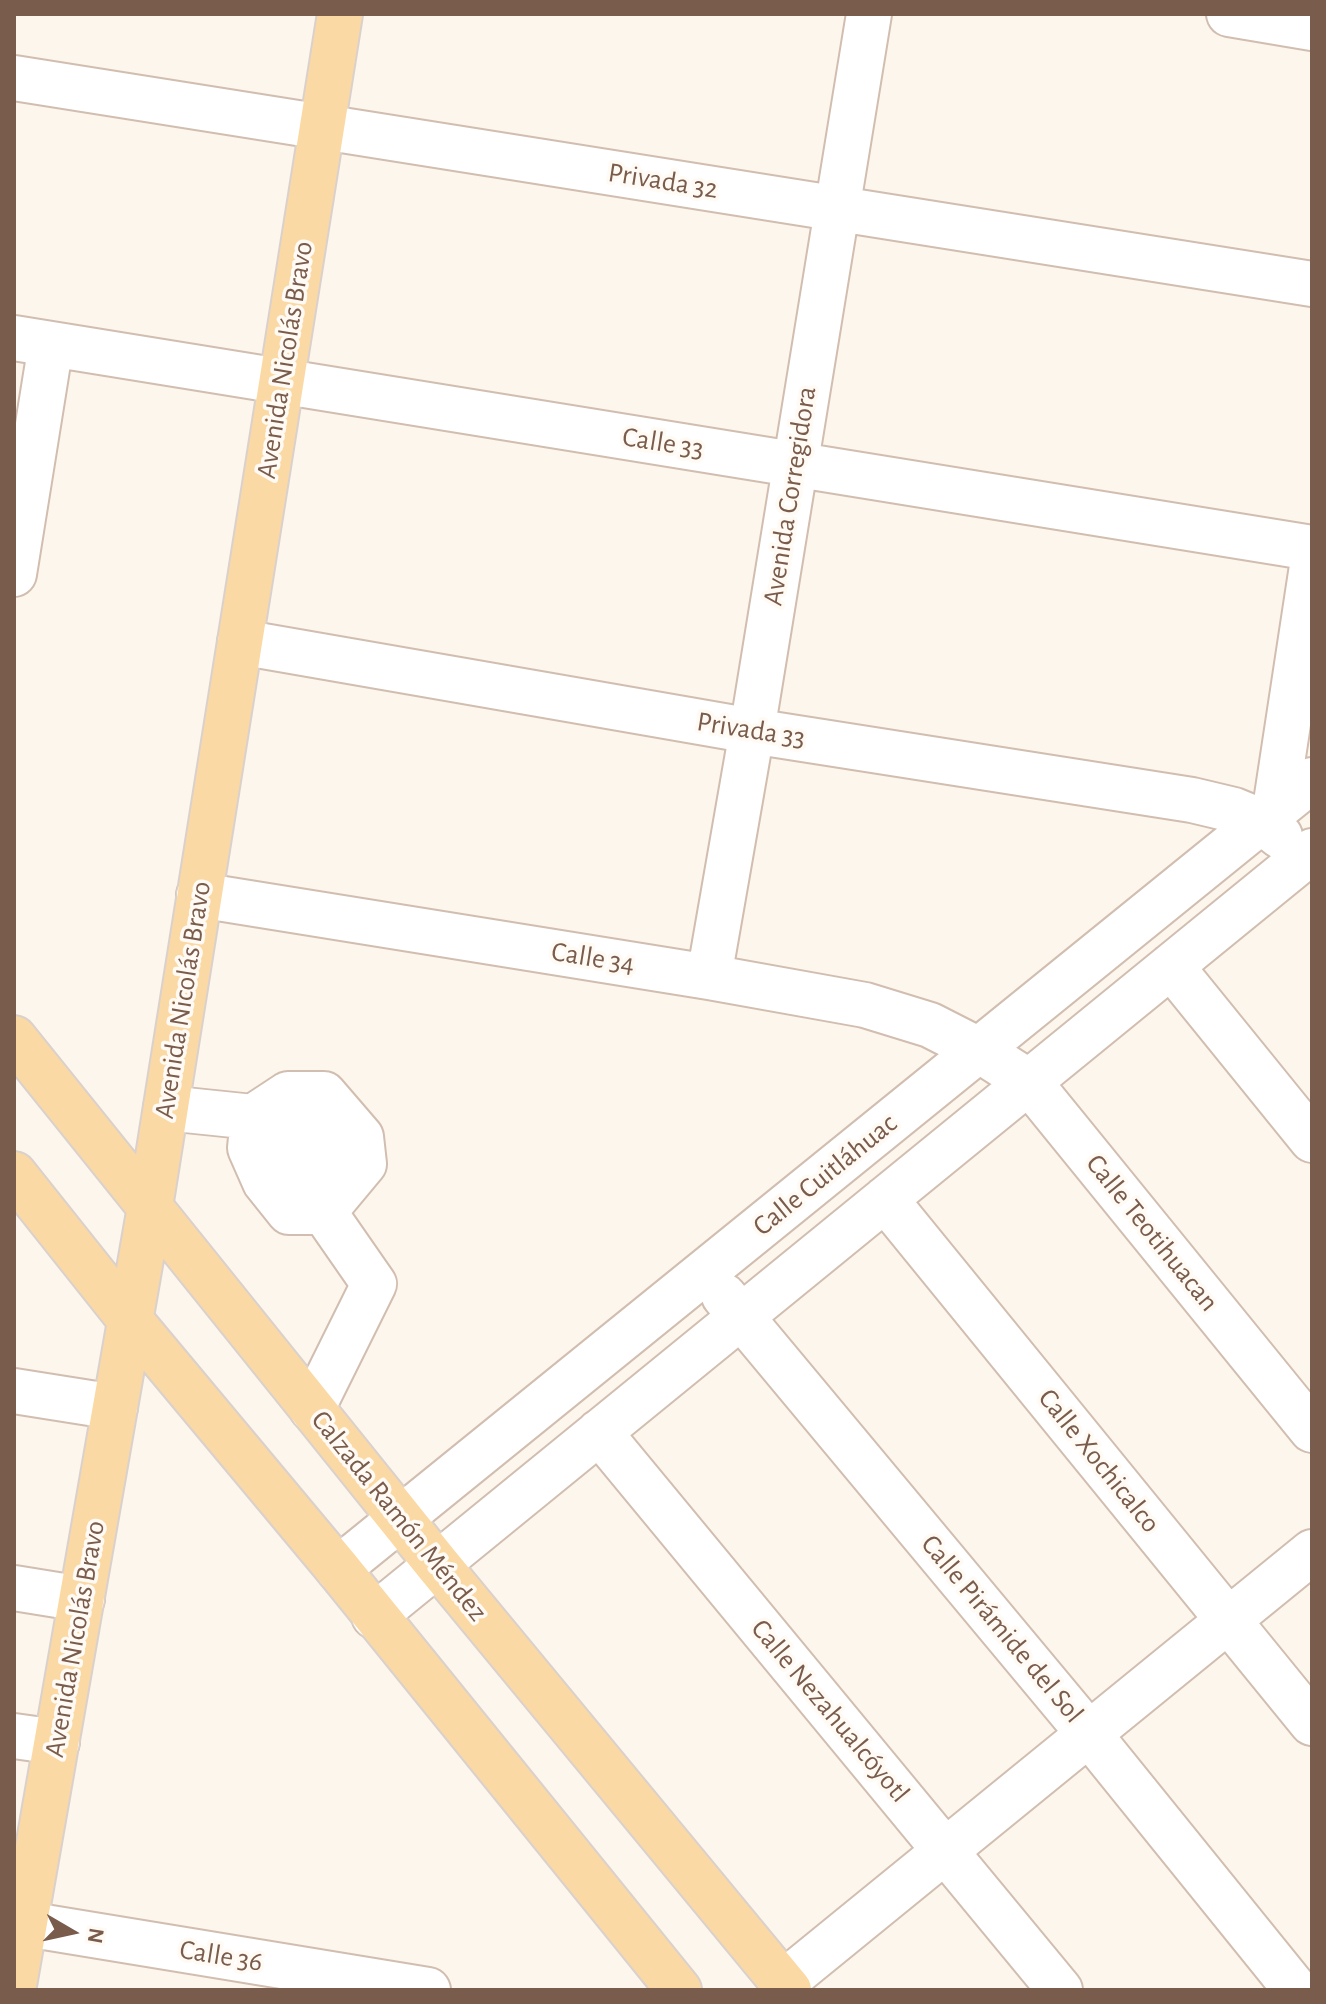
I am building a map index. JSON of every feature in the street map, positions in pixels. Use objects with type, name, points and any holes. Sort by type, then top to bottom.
[{"type":"main road","name":"Avenida Nicolás Bravo","points":[[14,1985],[19,1923],[57,1742],[150,1207],[340,14]]},
{"type":"main road","name":"Calzada Ramón Méndez","points":[[14,1038],[437,1564],[786,1986]]},
{"type":"main road","points":[[14,1174],[679,1990]]},
{"type":"street","name":"Avenida Corregidora","points":[[709,977],[869,14]]},
{"type":"street","points":[[1229,14],[1312,28]]},
{"type":"street","name":"Privada 32","points":[[14,78],[1312,284]]},
{"type":"street","points":[[14,574],[32,341]]},
{"type":"street","name":"Calle 33","points":[[32,341],[1312,548]]},
{"type":"street","points":[[1268,815],[1312,566]]},
{"type":"street","name":"Privada 33","points":[[240,642],[752,731],[1192,800],[1268,815],[1310,858]]},
{"type":"street","name":"Calle Cuitláhuac","points":[[338,1569],[1312,780]]},
{"type":"street","name":"Calle Cuitláhuac","points":[[374,1616],[1171,966],[1310,858]]},
{"type":"street","name":"Calle 34","points":[[199,895],[865,1005],[930,1025],[979,1050]]},
{"type":"street","points":[[1171,966],[1312,1140]]},
{"type":"street","name":"Calle Teotihuacan","points":[[979,1050],[1029,1082],[1312,1430]]},
{"type":"street","points":[[166,1108],[253,1117],[288,1094],[324,1094],[361,1137],[364,1164],[324,1212]]},
{"type":"street","points":[[253,1117],[374,1284],[312,1409]]},
{"type":"street","name":"Calle Xochicalco","points":[[885,1199],[1312,1723]]},
{"type":"street","name":"Calle Pirámide del Sol","points":[[702,1274],[742,1315],[1089,1734],[1296,1990]]},
{"type":"street","points":[[14,1391],[115,1407]]},
{"type":"street","name":"Calle Nezahualcóyotl","points":[[599,1432],[1060,1990]]},
{"type":"street","points":[[786,1986],[945,1851],[1312,1552]]},
{"type":"street","points":[[14,1588],[82,1599]]},
{"type":"street","points":[[14,1736],[57,1742]]},
{"type":"street","name":"Calle 36","points":[[19,1923],[226,1974],[428,1990]]}]
